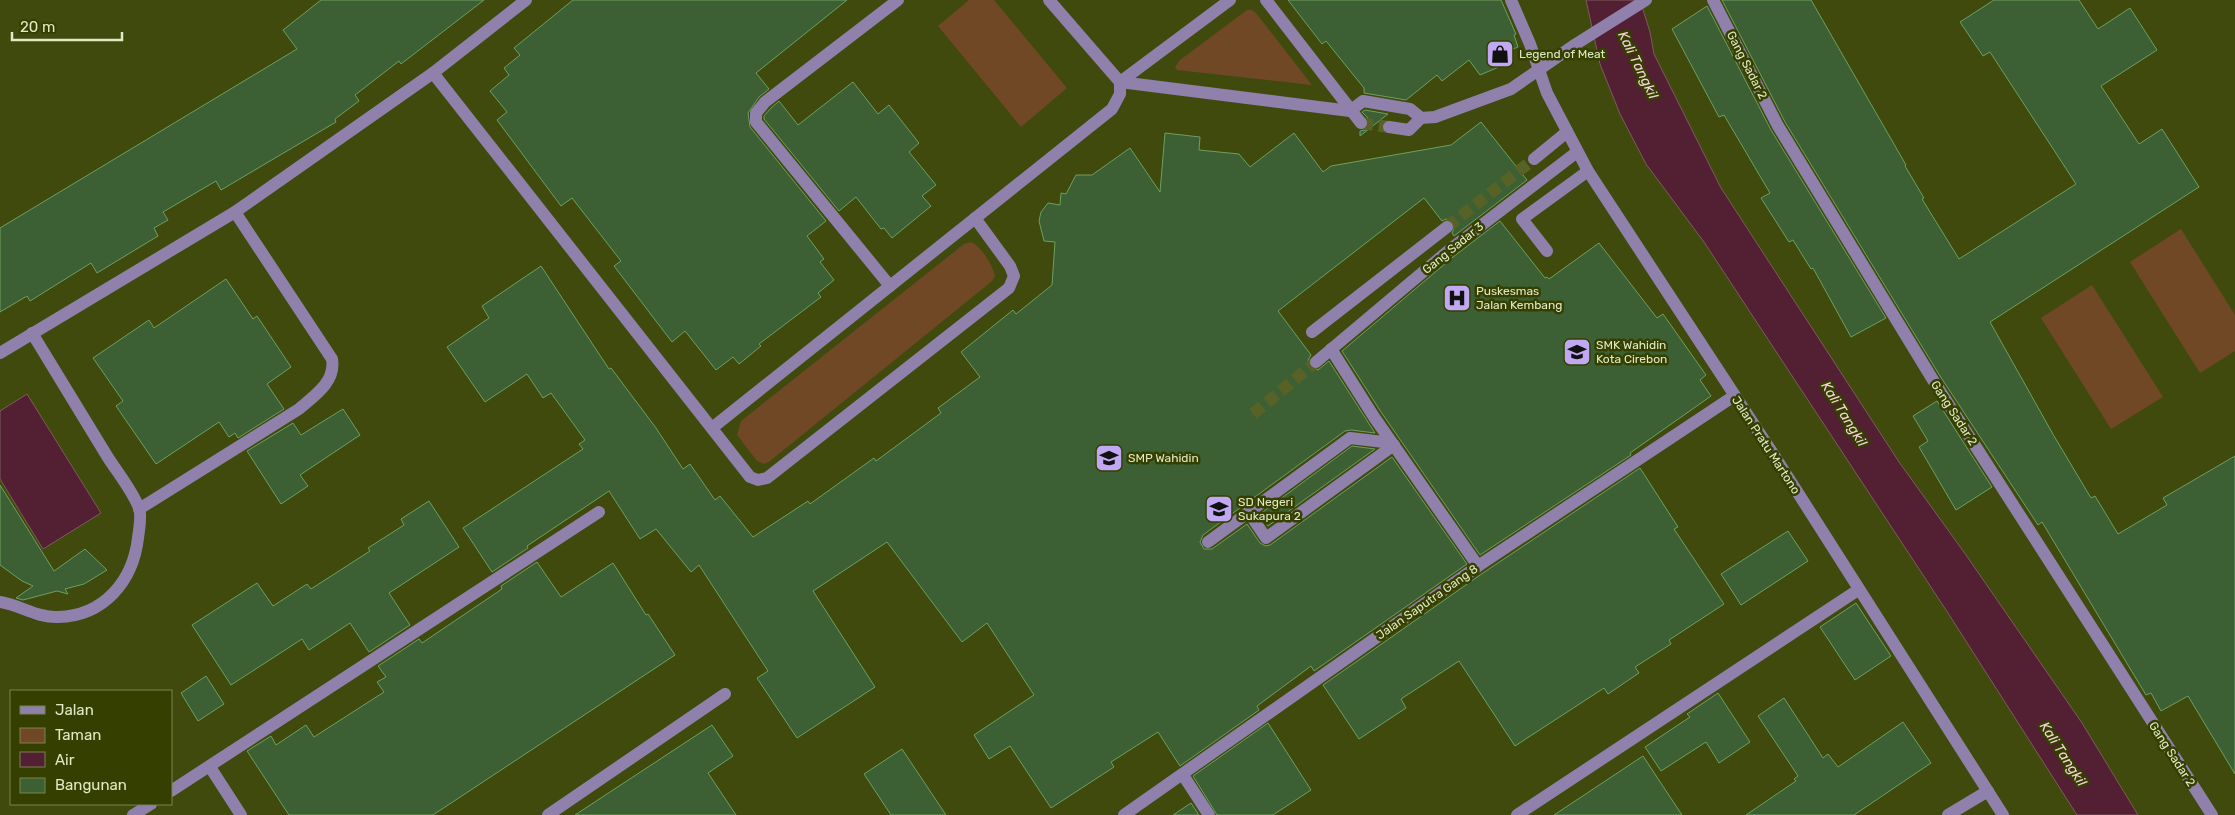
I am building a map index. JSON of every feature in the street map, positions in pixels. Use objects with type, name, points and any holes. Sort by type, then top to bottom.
[{"type":"street","points":[[0,353],[236,212],[433,73],[526,0]]},
{"type":"street","points":[[890,286],[756,122],[756,113],[765,102],[898,0]]},
{"type":"street","points":[[712,428],[1112,109],[1120,94],[1120,82],[1049,0]]},
{"type":"street","points":[[1120,82],[1230,0]]},
{"type":"street","points":[[1266,0],[1361,123]]},
{"type":"street","name":"Jalan Pratu Martono","points":[[1511,0],[1530,44],[1547,93],[1577,152],[2003,815]]},
{"type":"street","points":[[1389,127],[1409,130],[1422,118],[1435,117],[1511,89],[1576,44],[1646,0]]},
{"type":"street","name":"Gang Sadar 2","points":[[1713,0],[1778,126],[1933,380],[2212,815]]},
{"type":"street","points":[[433,73],[750,477],[758,480],[767,478],[1009,288],[1014,276],[1010,266],[975,218]]},
{"type":"street","points":[[1120,82],[1350,111],[1363,101],[1410,109],[1422,118]]},
{"type":"street","points":[[1534,159],[1568,132]]},
{"type":"street","name":"Gang Sadar 3","points":[[1316,362],[1448,251],[1577,152]]},
{"type":"street","points":[[1547,251],[1522,219],[1588,170]]},
{"type":"street","points":[[139,509],[299,409],[331,377],[332,359],[236,212]]},
{"type":"street","points":[[1312,332],[1447,227]]},
{"type":"street","points":[[0,602],[12,604],[34,614],[56,618],[78,616],[99,606],[116,591],[129,573],[137,551],[139,509],[32,333]]},
{"type":"street","points":[[1331,349],[1393,444],[1478,566]]},
{"type":"street","name":"Jalan Saputra Gang 8","points":[[1124,815],[1478,566],[1734,396]]},
{"type":"street","points":[[1208,542],[1350,438],[1393,444]]},
{"type":"street","points":[[1249,513],[1266,538],[1393,444]]},
{"type":"street","points":[[172,790],[599,512]]},
{"type":"street","points":[[1517,815],[1858,590]]},
{"type":"street","points":[[548,815],[725,694]]},
{"type":"street","points":[[210,767],[241,815]]},
{"type":"street","points":[[1183,775],[1209,815]]},
{"type":"street","points":[[1948,815],[1988,791]]},
{"type":"street","points":[[133,815],[149,805]]},
{"type":"green space","points":[[969,0],[994,0],[1067,88],[1021,127],[938,26]]},
{"type":"green space","points":[[1247,10],[1252,10],[1256,13],[1312,85],[1177,70],[1175,67],[1180,60]]},
{"type":"green space","points":[[2181,229],[2235,315],[2235,351],[2200,373],[2130,262]]},
{"type":"green space","points":[[971,242],[983,252],[990,263],[995,277],[991,282],[770,461],[764,464],[757,461],[737,435],[741,421],[964,244]]},
{"type":"green space","points":[[2092,285],[2163,397],[2111,429],[2041,318]]},
{"type":"water","name":"Kali Tangkil","points":[[1586,0],[1640,0],[1650,32],[1654,54],[1721,188],[1899,462],[2082,723],[2138,815],[2077,815],[1948,613],[1704,242],[1646,164],[1620,114],[1600,64]]},
{"type":"water","points":[[27,394],[101,513],[43,549],[0,479],[0,411]]},
{"type":"building","points":[[321,0],[484,0],[401,64],[399,61],[355,95],[359,101],[335,119],[336,122],[221,190],[216,181],[163,212],[168,220],[154,228],[158,236],[97,273],[91,263],[30,301],[27,296],[0,312],[0,228],[297,49],[283,30]]},
{"type":"building","points":[[573,0],[847,0],[756,73],[769,89],[759,97],[748,113],[750,127],[826,221],[807,236],[824,259],[820,262],[834,280],[818,293],[821,297],[759,344],[761,346],[739,364],[733,357],[716,370],[685,331],[672,342],[614,266],[621,261],[572,198],[561,206],[497,120],[507,112],[490,91],[509,75],[504,68],[520,55],[514,48]]},
{"type":"building","points":[[1288,0],[1501,0],[1516,34],[1514,35],[1518,47],[1508,51],[1513,61],[1480,75],[1469,60],[1442,81],[1437,75],[1406,100],[1364,93],[1364,88],[1326,41],[1322,44]]},
{"type":"building","points":[[1722,0],[1811,0],[1906,165],[1924,198],[1922,199],[1959,259],[2076,184],[1990,52],[1983,56],[1960,22],[1994,0],[2079,0],[2098,29],[2130,8],[2157,50],[2101,86],[2139,144],[2162,129],[2199,187],[1990,322],[2091,498],[2095,496],[2118,534],[2167,505],[2163,498],[2235,456],[2235,774],[2188,696],[2161,711],[2151,693],[2146,695],[2042,522],[2038,525],[1940,376],[1785,122]]},
{"type":"building","points":[[1707,6],[1771,130],[1886,318],[1851,337],[1813,268],[1811,269],[1793,240],[1789,242],[1761,198],[1770,193],[1724,115],[1719,117],[1672,29]]},
{"type":"building","points":[[853,82],[878,114],[889,105],[919,143],[909,152],[936,185],[922,196],[931,206],[892,238],[884,228],[881,229],[856,197],[839,211],[764,119],[764,116],[779,101],[798,125]]},
{"type":"building","points":[[1365,110],[1388,114],[1360,136],[1360,131],[1366,130],[1369,126],[1368,118],[1362,112]]},
{"type":"building","points":[[1481,122],[1527,180],[1454,236],[1452,233],[1455,226],[1453,222],[1446,219],[1442,221],[1424,198],[1278,311],[1311,355],[1308,360],[1310,367],[1318,370],[1329,361],[1375,433],[1345,431],[1203,535],[1200,542],[1204,549],[1212,549],[1247,524],[1260,543],[1266,546],[1270,545],[1392,457],[1467,564],[1314,671],[1311,666],[1257,706],[1259,710],[1180,766],[1158,732],[1111,762],[1114,767],[1051,808],[1010,746],[989,759],[974,735],[1034,695],[987,623],[962,642],[887,542],[813,591],[875,687],[797,738],[757,678],[768,671],[699,565],[691,572],[656,529],[640,539],[609,491],[492,572],[463,528],[583,449],[579,444],[585,440],[551,393],[543,398],[527,374],[485,402],[447,347],[489,318],[482,306],[541,266],[609,369],[611,368],[656,428],[683,469],[690,464],[715,500],[720,496],[753,537],[808,501],[810,504],[874,458],[876,461],[941,413],[938,408],[980,377],[961,352],[1013,310],[1016,314],[1052,285],[1055,242],[1044,241],[1039,221],[1041,212],[1048,203],[1060,205],[1061,193],[1066,194],[1076,175],[1092,175],[1130,148],[1160,192],[1165,133],[1200,137],[1199,150],[1239,154],[1250,167],[1294,133],[1323,172],[1331,166],[1451,145]]},
{"type":"building","points":[[1500,221],[1545,278],[1549,279],[1599,243],[1657,318],[1663,314],[1706,375],[1700,380],[1711,396],[1630,453],[1631,455],[1480,555],[1381,412],[1342,351],[1453,257]]},
{"type":"building","points":[[226,279],[253,319],[257,316],[291,367],[267,384],[284,409],[238,438],[235,433],[229,437],[219,422],[156,464],[116,406],[123,401],[93,358],[149,320],[154,328]]},
{"type":"building","points":[[1937,401],[1992,487],[1956,510],[1919,447],[1928,441],[1913,416]]},
{"type":"building","points":[[343,409],[360,435],[300,475],[308,486],[281,504],[247,451],[293,423],[301,435]]},
{"type":"building","points":[[1352,446],[1375,449],[1268,526],[1260,514]]},
{"type":"building","points":[[1640,468],[1678,527],[1674,529],[1724,604],[1669,640],[1671,644],[1635,667],[1639,673],[1608,694],[1604,688],[1515,746],[1459,661],[1401,699],[1406,708],[1359,739],[1323,685],[1483,573]]},
{"type":"building","points":[[0,485],[54,571],[85,549],[107,570],[84,584],[65,589],[68,594],[57,591],[23,600],[16,598],[33,586],[22,581],[0,565]]},
{"type":"building","points":[[429,501],[459,547],[389,593],[410,625],[369,652],[350,623],[309,650],[302,639],[231,685],[192,625],[257,583],[273,606],[307,584],[311,589],[370,551],[368,548],[404,525],[401,519]]},
{"type":"building","points":[[1788,531],[1808,561],[1741,605],[1721,574]]},
{"type":"building","points":[[537,562],[561,597],[613,563],[646,615],[648,614],[675,655],[433,815],[289,815],[247,751],[271,736],[276,745],[306,725],[314,737],[384,692],[377,682],[386,677],[378,666],[419,639],[422,643],[502,589],[501,586]]},
{"type":"building","points":[[1856,603],[1891,656],[1855,680],[1820,627]]},
{"type":"building","points":[[206,676],[224,704],[198,721],[181,693]]},
{"type":"building","points":[[1718,693],[1750,742],[1719,763],[1706,742],[1661,771],[1645,747],[1690,717],[1687,714]]},
{"type":"building","points":[[1784,698],[1823,758],[1828,754],[1838,767],[1903,722],[1931,763],[1854,815],[1746,815],[1796,781],[1794,779],[1798,776],[1758,716]]},
{"type":"building","points":[[1268,723],[1311,790],[1273,815],[1217,815],[1193,776]]},
{"type":"building","points":[[712,725],[733,756],[708,773],[736,815],[575,815]]},
{"type":"building","points":[[902,749],[946,815],[891,815],[864,774]]},
{"type":"building","points":[[1643,756],[1682,815],[1554,815]]},
{"type":"building","points":[[1191,803],[1199,815],[1173,815]]},
{"type":"tunnel","points":[[1361,123],[1389,127]]},
{"type":"tunnel","points":[[1447,227],[1534,159]]},
{"type":"tunnel","points":[[1253,414],[1316,362]]},
{"type":"place","name":"Legend of Meat","points":[[1500,54]]},
{"type":"place","name":"Puskesmas Jalan Kembang","points":[[1457,298]]},
{"type":"place","name":"SMK Wahidin Kota Cirebon","points":[[1577,352]]},
{"type":"place","name":"SMP Wahidin","points":[[1109,458]]},
{"type":"place","name":"SD Negeri Sukapura 2","points":[[1219,509]]}]
